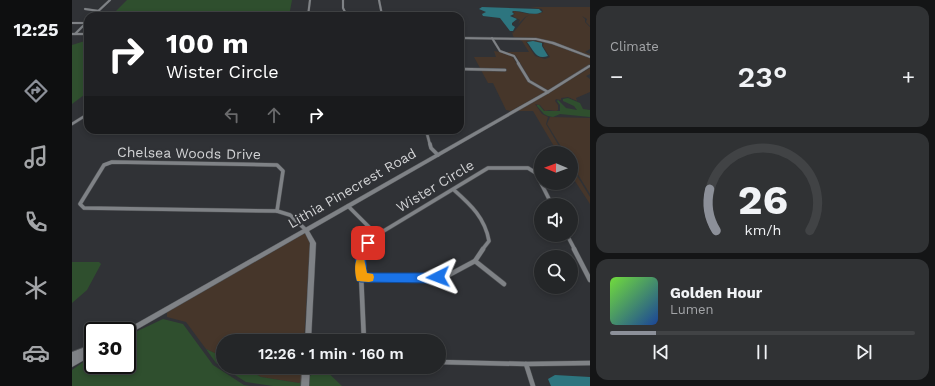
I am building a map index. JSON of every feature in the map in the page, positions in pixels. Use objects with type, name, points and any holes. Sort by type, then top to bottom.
[{"type":"main road","points":[[73,34],[84,34]]},
{"type":"main road","points":[[464,38],[525,38],[547,41],[590,57]]},
{"type":"main road","name":"Lithia Pinecrest Road","points":[[136,327],[548,92],[590,66]]},
{"type":"main road","points":[[306,230],[313,243],[308,334]]},
{"type":"main road","points":[[72,356],[84,351]]},
{"type":"main road","points":[[72,363],[84,356]]},
{"type":"main road","points":[[305,386],[306,374]]},
{"type":"street","points":[[84,10],[99,11],[110,0]]},
{"type":"street","points":[[308,12],[310,0]]},
{"type":"street","points":[[343,0],[343,8],[346,12]]},
{"type":"street","points":[[379,0],[381,12]]},
{"type":"street","points":[[72,23],[84,23]]},
{"type":"street","points":[[73,34],[84,25]]},
{"type":"street","points":[[492,38],[500,51],[514,56],[529,81],[548,92]]},
{"type":"street","points":[[464,69],[505,70]]},
{"type":"street","points":[[72,124],[84,116]]},
{"type":"street","points":[[427,134],[431,148],[438,155]]},
{"type":"street","name":"Chelsea Woods Drive","points":[[277,211],[283,170],[277,165],[112,162],[104,165],[80,204],[84,208],[277,211],[290,214],[306,230]]},
{"type":"street","name":"Wister Circle","points":[[364,334],[360,251],[377,235],[454,190],[488,168],[528,168],[536,173],[548,198]]},
{"type":"street","points":[[361,277],[429,278],[447,276],[475,261],[488,241],[487,227],[475,208],[454,190]]},
{"type":"street","points":[[348,206],[377,235]]},
{"type":"street","points":[[571,242],[590,280]]},
{"type":"street","points":[[475,261],[504,284]]},
{"type":"street","points":[[446,362],[526,364],[590,363]]},
{"type":"street","points":[[526,364],[533,386]]},
{"type":"shaded area","points":[[530,7],[590,7],[590,26],[586,22],[587,19],[582,16],[585,19],[585,22],[590,27],[590,49],[585,52],[590,54],[590,56],[560,45],[536,39],[515,38],[512,31],[513,33],[526,17],[530,15],[525,17],[518,24],[520,20],[514,17],[514,11],[529,14],[538,14],[543,12],[542,9]]},
{"type":"shaded area","points":[[517,39],[546,42],[590,58],[590,64],[548,90],[531,81],[516,56],[504,52],[529,52],[522,41]],"holes":[[[530,41],[544,43],[543,46],[550,57],[545,59],[535,56],[526,42]]]},
{"type":"shaded area","points":[[494,51],[512,56],[528,81],[546,92],[511,111],[506,110],[493,83],[488,83],[481,70],[507,70],[480,68],[474,57],[496,57]]},
{"type":"shaded area","points":[[590,68],[590,74],[586,76],[590,79],[590,92],[576,98],[577,101],[568,97],[561,98],[561,100],[556,99],[555,101],[558,105],[558,110],[556,111],[545,111],[540,105],[535,104],[542,114],[548,117],[546,124],[559,146],[554,146],[533,111],[517,111]]},
{"type":"shaded area","points":[[550,117],[590,118],[590,194],[578,174],[578,146],[561,146],[547,124]]},
{"type":"shaded area","points":[[578,177],[590,197],[590,204],[578,186]]},
{"type":"shaded area","points":[[305,233],[310,243],[304,334],[216,334],[216,354],[206,349],[186,322],[167,317],[167,312]]},
{"type":"shaded area","points":[[256,374],[302,374],[302,381],[299,383],[261,377]]},
{"type":"green space","points":[[127,0],[292,0],[290,12],[115,12]]},
{"type":"green space","points":[[84,41],[84,95],[72,104],[72,45]]},
{"type":"green space","points":[[568,98],[580,103],[583,109],[590,110],[590,117],[560,114],[553,117],[548,116],[544,114],[537,106],[539,105],[544,111],[560,111],[558,100],[566,108],[577,110],[574,106],[563,101],[563,99]]},
{"type":"green space","points":[[72,262],[99,262],[101,264],[87,290],[72,303]]},
{"type":"green space","points":[[163,319],[183,324],[216,367],[216,374],[227,374],[244,385],[250,386],[72,386],[72,370],[84,361],[84,374],[136,374],[136,332]]},
{"type":"green space","points":[[206,349],[216,354],[216,363]]},
{"type":"green space","points":[[233,374],[256,374],[261,377],[299,383],[302,381],[302,386],[273,386],[246,382]]},
{"type":"green space","points":[[313,374],[329,374],[342,386],[309,386],[310,376]]},
{"type":"water","points":[[482,7],[539,9],[542,12],[531,14],[513,11],[512,12],[514,14],[510,16],[517,19],[512,23],[515,27],[513,31],[510,31],[500,18],[483,16],[482,14],[486,12],[479,9]]},
{"type":"water","points":[[533,41],[542,43],[542,46],[548,56],[541,57],[536,54],[527,42]]},
{"type":"water","points":[[555,375],[590,377],[590,386],[551,386],[548,379]]},
{"type":"slow traffic","points":[[361,262],[361,277],[369,277]]},
{"type":"route","points":[[368,243],[360,251],[361,277],[438,277]]}]
